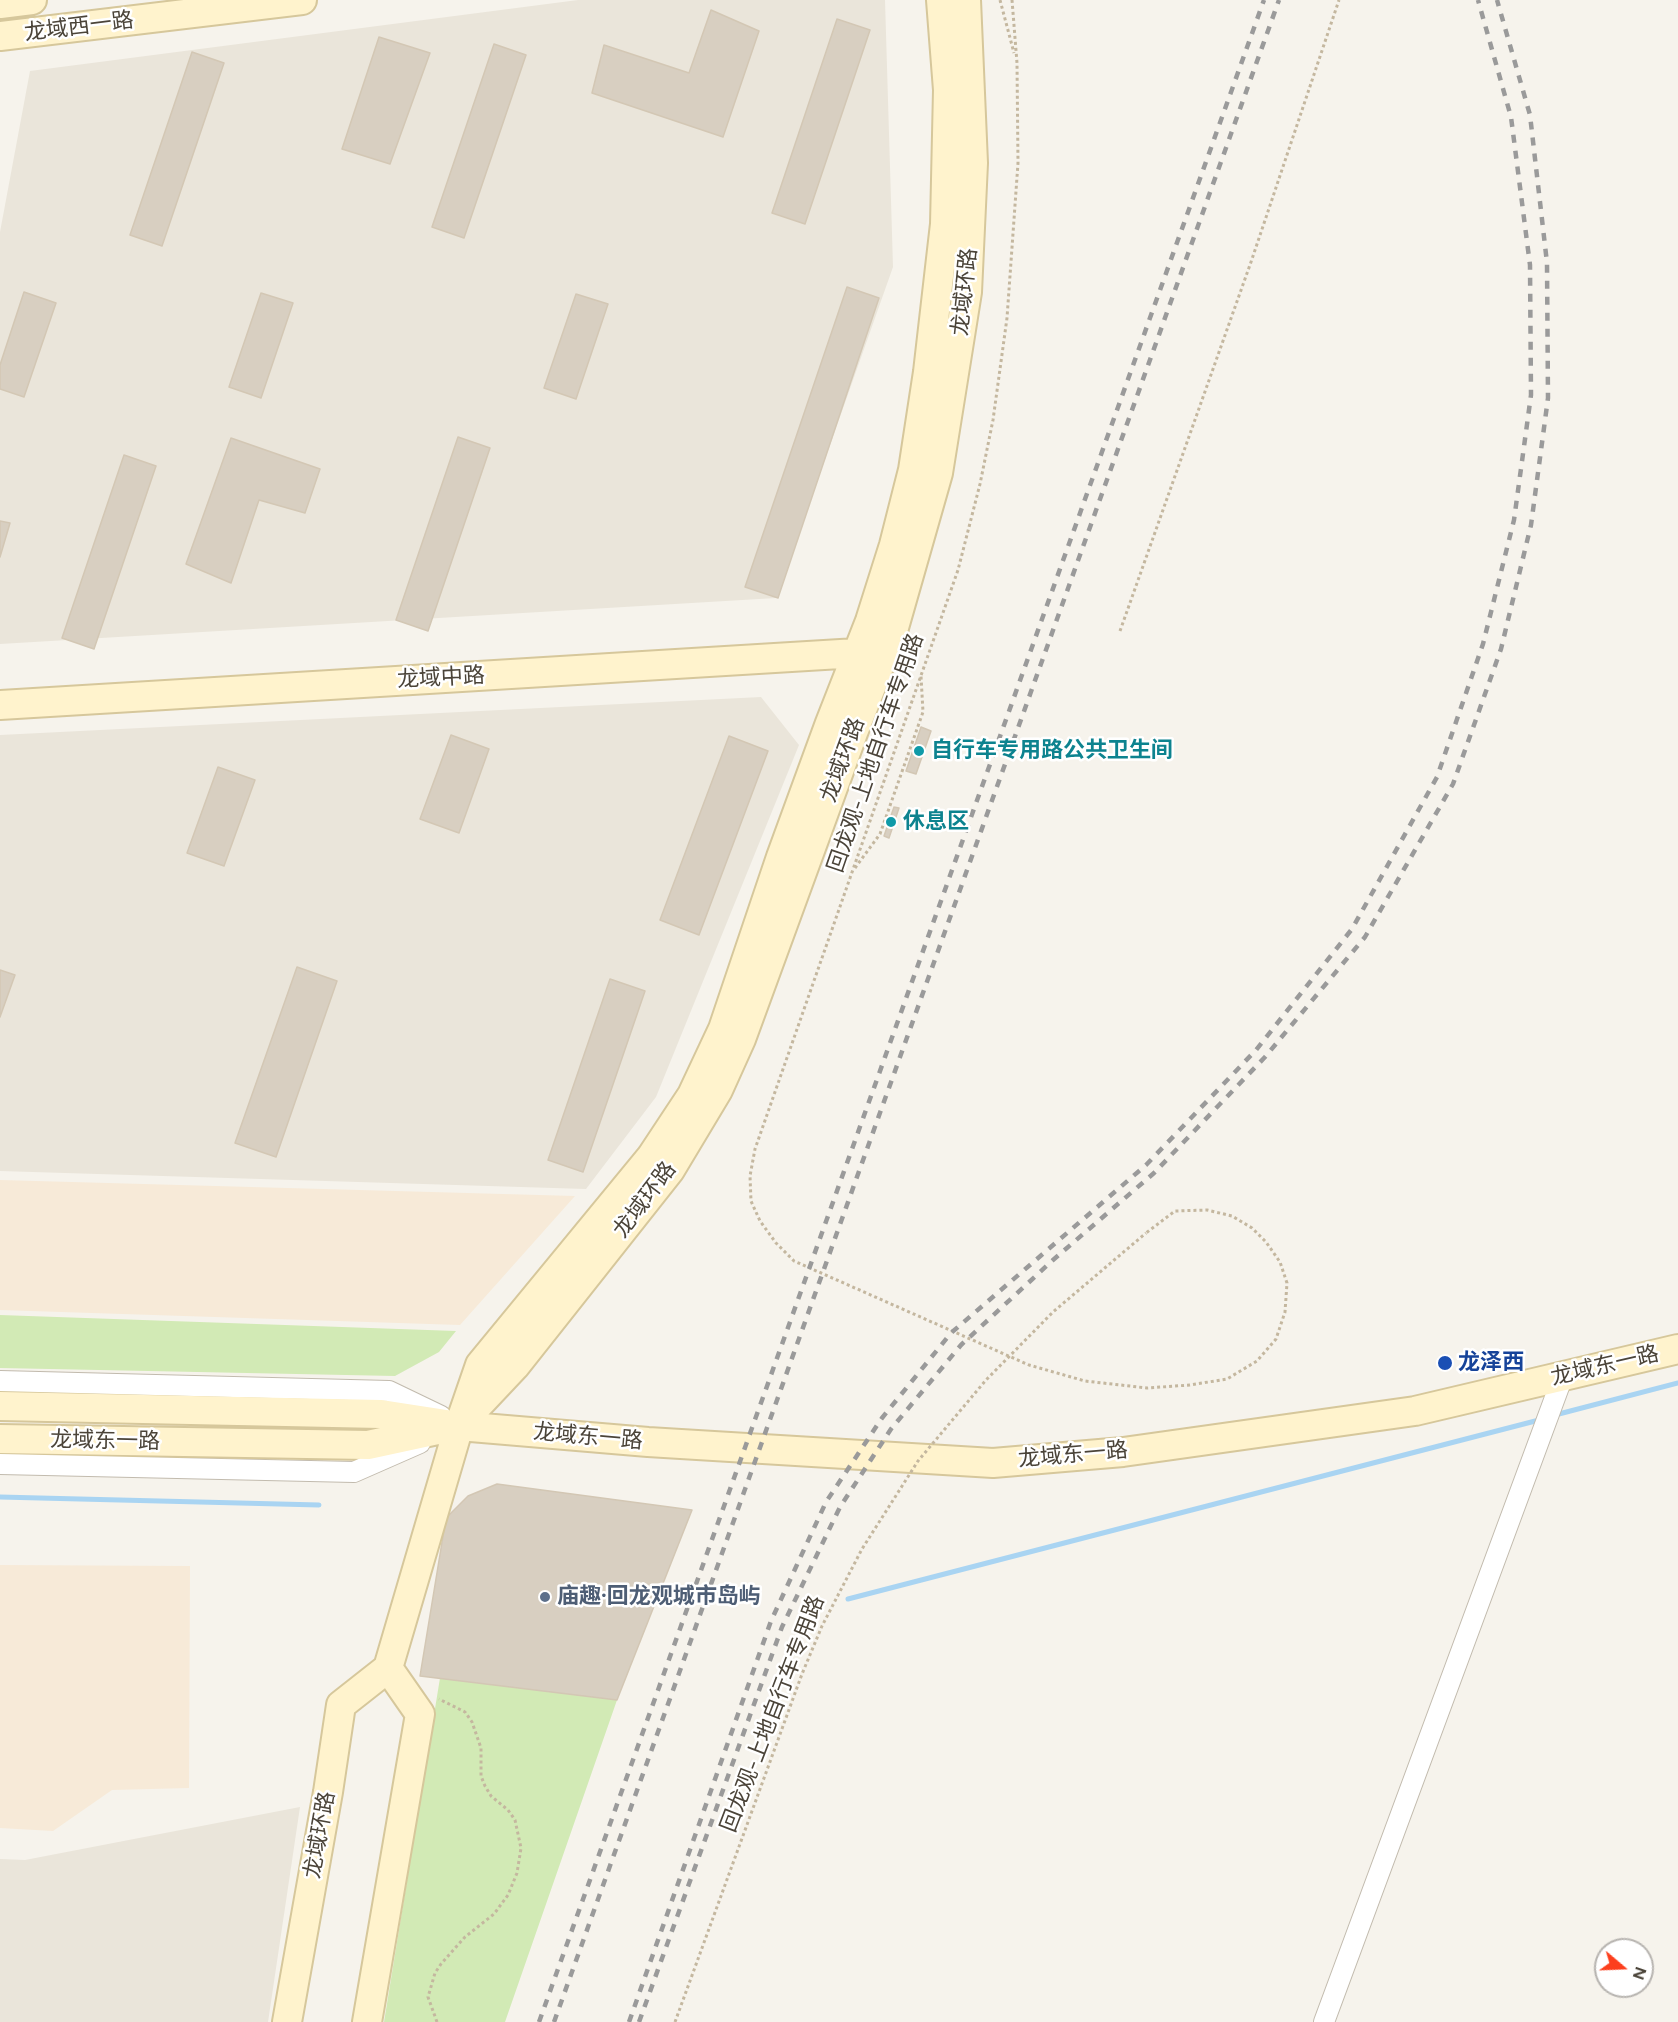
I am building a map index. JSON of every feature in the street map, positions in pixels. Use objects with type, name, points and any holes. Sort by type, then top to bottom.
[{"type":"main road","name":"龙域西一路","points":[[0,4],[32,0]]},
{"type":"main road","name":"龙域西一路","points":[[0,36],[302,0]]},
{"type":"main road","name":"龙域环路","points":[[287,2022],[341,1705],[387,1668],[459,1426],[515,1366],[670,1170],[718,1090],[741,1039],[850,741],[910,481],[928,372],[945,224],[948,90],[941,0]]},
{"type":"main road","name":"龙域环路","points":[[869,657],[893,631],[938,473],[966,300],[972,222],[973,163],[966,0]]},
{"type":"main road","name":"龙域中路","points":[[0,705],[869,657]]},
{"type":"main road","name":"龙域东一路","points":[[0,1407],[381,1414],[459,1426],[648,1443],[993,1462],[1123,1452],[1415,1411],[1678,1349]]},
{"type":"main road","name":"龙域东一路","points":[[0,1439],[368,1445],[459,1426]]},
{"type":"main road","points":[[367,2022],[420,1714],[387,1668]]},
{"type":"street","points":[[1323,2022],[1563,1376]]},
{"type":"street","points":[[0,1381],[388,1391],[459,1426]]},
{"type":"street","points":[[0,1464],[354,1472],[459,1426]]},
{"type":"path","points":[[1000,0],[1017,63]]},
{"type":"path","name":"回龙观-上地自行车专用路","points":[[675,2022],[802,1674],[844,1581],[866,1541],[918,1461],[986,1380],[1053,1312],[1175,1211],[1207,1210],[1232,1216],[1252,1228],[1266,1242],[1284,1272],[1287,1283],[1285,1312],[1276,1339],[1257,1361],[1227,1379],[1190,1385],[1147,1388],[1085,1381],[1029,1365],[794,1261],[776,1244],[760,1221],[751,1201],[750,1176],[755,1149],[958,570],[980,484],[993,420],[1007,318],[1018,163],[1017,63],[1012,0]]},
{"type":"path","points":[[1120,631],[1247,273],[1339,0]]},
{"type":"path","points":[[852,872],[880,834],[923,712],[921,675]]},
{"type":"path","points":[[437,1698],[465,1712],[472,1722],[481,1748],[481,1776],[491,1796],[508,1810],[515,1820],[521,1848],[517,1874],[508,1895],[494,1914],[455,1948],[435,1973],[428,1997],[437,2022]]},
{"type":"shaded area","points":[[578,0],[885,0],[893,267],[776,598],[0,644],[0,232],[30,71]]},
{"type":"shaded area","points":[[761,697],[799,745],[656,1097],[586,1189],[0,1171],[0,735]]},
{"type":"shaded area","points":[[0,1180],[575,1196],[460,1325],[0,1310]]},
{"type":"shaded area","points":[[0,1565],[190,1566],[189,1788],[112,1790],[53,1831],[0,1828]]},
{"type":"shaded area","points":[[300,1807],[268,2022],[0,2022],[0,1859],[25,1860]]},
{"type":"green space","points":[[0,1315],[456,1331],[439,1352],[395,1376],[0,1368]]},
{"type":"green space","points":[[440,1678],[617,1700],[505,2022],[384,2022]]},
{"type":"building","points":[[711,10],[759,31],[723,137],[592,93],[604,45],[689,73]]},
{"type":"building","points":[[837,19],[870,30],[805,224],[772,213]]},
{"type":"building","points":[[379,37],[430,53],[390,164],[342,149]]},
{"type":"building","points":[[494,44],[526,55],[464,238],[432,227]]},
{"type":"building","points":[[192,52],[224,63],[162,246],[130,235]]},
{"type":"building","points":[[847,287],[879,298],[778,598],[745,587]]},
{"type":"building","points":[[24,292],[56,303],[24,397],[0,389],[0,365]]},
{"type":"building","points":[[261,293],[293,303],[261,398],[229,387]]},
{"type":"building","points":[[576,294],[608,304],[576,399],[544,388]]},
{"type":"building","points":[[458,437],[490,448],[428,631],[396,620]]},
{"type":"building","points":[[231,438],[320,469],[305,513],[259,500],[231,583],[186,564]]},
{"type":"building","points":[[124,455],[156,466],[94,649],[62,638]]},
{"type":"building","points":[[0,521],[10,523],[0,557]]},
{"type":"building","name":"自行车专用路公共卫生间","points":[[921,727],[931,731],[916,774],[906,771]]},
{"type":"building","points":[[451,735],[489,749],[459,833],[420,819]]},
{"type":"building","points":[[729,736],[768,751],[699,935],[660,920]]},
{"type":"building","points":[[218,767],[255,780],[224,866],[187,853]]},
{"type":"building","name":"休息区","points":[[894,807],[899,808],[889,838],[884,836]]},
{"type":"building","points":[[297,967],[337,981],[276,1157],[235,1143]]},
{"type":"building","points":[[0,970],[15,975],[0,1017]]},
{"type":"building","points":[[610,979],[645,991],[583,1172],[548,1160]]},
{"type":"building","name":"庙趣·回龙观城市岛屿","points":[[497,1484],[692,1510],[617,1700],[420,1676],[446,1518],[468,1496]]},
{"type":"waterway","points":[[1555,1415],[1678,1383]]},
{"type":"waterway","points":[[848,1599],[1543,1419]]},
{"type":"waterway","points":[[0,1497],[319,1505]]},
{"type":"railway","points":[[539,2022],[1264,0]]},
{"type":"railway","points":[[554,2022],[1279,0]]},
{"type":"railway","points":[[629,2022],[771,1621],[826,1502],[882,1418],[951,1333],[1146,1165],[1256,1050],[1352,929],[1437,777],[1483,644],[1514,520],[1531,395],[1530,265],[1511,117],[1478,0]]},
{"type":"railway","points":[[639,2022],[782,1627],[840,1507],[891,1429],[961,1345],[1053,1260],[1154,1173],[1265,1057],[1365,937],[1453,784],[1501,649],[1531,525],[1548,398],[1547,263],[1530,115],[1497,0]]},
{"type":"place","name":"自行车专用路公共卫生间","points":[[919,751]]},
{"type":"place","name":"休息区","points":[[891,822]]},
{"type":"place","name":"龙泽西","points":[[1445,1363]]},
{"type":"place","name":"庙趣·回龙观城市岛屿","points":[[545,1597]]}]
